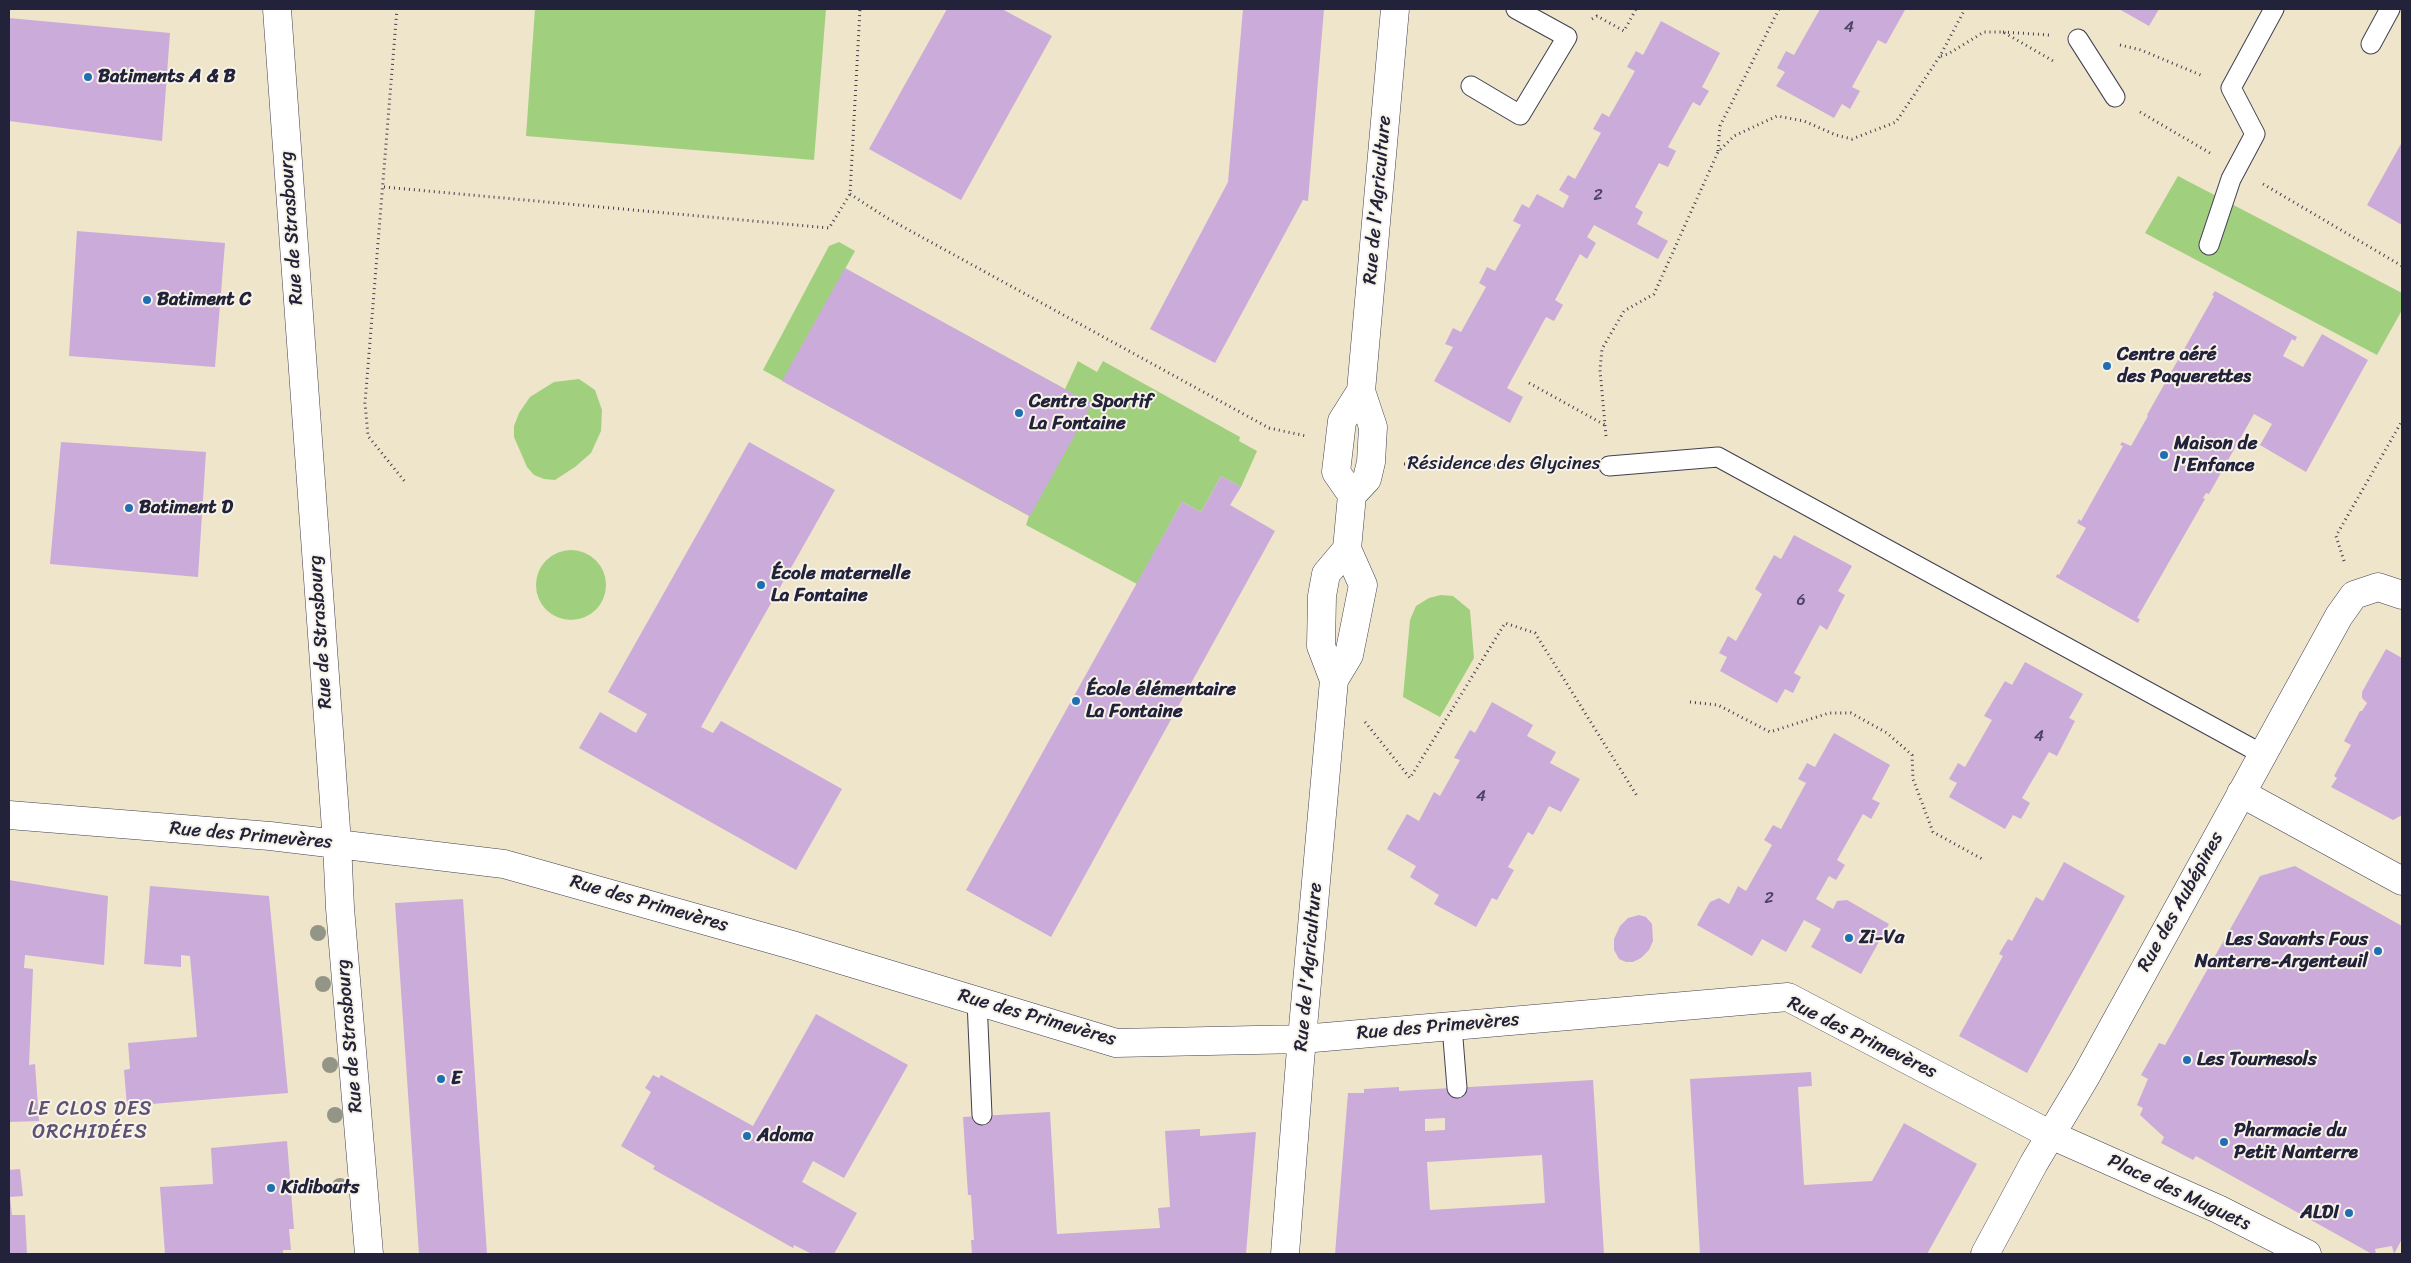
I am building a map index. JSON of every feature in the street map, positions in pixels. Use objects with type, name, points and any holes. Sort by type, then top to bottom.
[{"type":"street","name":"Rue de Strasbourg","points":[[277,9],[340,908],[369,1254]]},
{"type":"street","name":"Rue de l'Agriculture","points":[[1285,1254],[1334,680],[1349,655],[1363,585],[1347,549],[1352,495],[1336,472],[1342,421],[1361,392],[1395,9]]},
{"type":"street","name":"Rue de l'Agriculture","points":[[1334,680],[1321,646],[1322,596],[1326,574],[1347,549]]},
{"type":"street","points":[[2354,595],[2378,587],[2402,595]]},
{"type":"street","name":"Rue des Aubépines","points":[[1985,1254],[2051,1134],[2086,1076],[2339,616],[2354,595]]},
{"type":"street","points":[[2241,793],[2402,881]]},
{"type":"street","name":"Rue des Primevères","points":[[9,816],[270,836],[504,864],[792,944],[1116,1043],[1302,1039],[1788,997],[2051,1134]]},
{"type":"street","name":"Place des Muguets","points":[[2051,1134],[2218,1209],[2307,1254]]},
{"type":"lane","points":[[1470,86],[1520,115],[1567,37],[1516,9]]},
{"type":"lane","points":[[2209,245],[2236,169],[2255,134],[2231,88],[2274,9]]},
{"type":"lane","points":[[2370,44],[2390,9]]},
{"type":"lane","points":[[2078,39],[2114,97]]},
{"type":"lane","points":[[1609,466],[1718,457],[2262,754]]},
{"type":"lane","points":[[977,1001],[982,1115]]},
{"type":"lane","points":[[1452,1026],[1457,1088]]},
{"type":"path","points":[[396,9],[384,187],[365,403],[368,436],[406,483]]},
{"type":"path","points":[[384,187],[829,228],[850,194],[860,9]]},
{"type":"path","points":[[1567,37],[1597,16],[1624,31],[1636,9]]},
{"type":"path","points":[[1718,152],[1720,126],[1779,9]]},
{"type":"path","name":"Résidence des Glycines","points":[[1402,464],[1609,466],[1600,370],[1602,349],[1624,311],[1654,294],[1718,152],[1734,136],[1777,116],[1804,122],[1836,135],[1852,139],[1896,122],[1940,56],[1965,9]]},
{"type":"path","points":[[1940,56],[1948,54],[1984,32],[2003,32],[2063,67]]},
{"type":"path","points":[[2114,97],[2402,266]]},
{"type":"path","points":[[850,194],[888,218],[1270,428],[1307,436]]},
{"type":"path","points":[[1529,383],[1605,425]]},
{"type":"path","points":[[2354,595],[2336,536],[2402,421]]},
{"type":"path","points":[[1365,721],[1410,778],[1505,623],[1535,633],[1637,796]]},
{"type":"path","points":[[1690,702],[1718,704],[1770,732],[1829,713],[1851,713],[1887,733],[1912,755],[1914,779],[1933,832],[1984,860]]},
{"type":"green space","points":[[535,9],[826,9],[814,160],[526,136]]},
{"type":"green space","points":[[2178,176],[2402,293],[2402,310],[2377,355],[2145,233]]},
{"type":"green space","name":"Centre Sportif La Fontaine","points":[[839,242],[855,251],[845,269],[1065,389],[1078,361],[1097,372],[1103,361],[1240,437],[1239,441],[1257,451],[1241,487],[1221,476],[1201,512],[1182,502],[1137,584],[1026,525],[1029,516],[763,370],[829,246]]},
{"type":"green space","points":[[579,379],[595,390],[602,410],[601,431],[591,453],[575,467],[555,480],[544,479],[534,475],[527,467],[514,437],[514,426],[519,413],[530,397],[554,382]]},
{"type":"green space","points":[[564,550],[578,550],[591,556],[600,565],[606,578],[604,598],[596,610],[578,620],[564,620],[551,614],[542,605],[536,592],[536,578],[542,565],[551,556]]},
{"type":"green space","points":[[1441,595],[1453,596],[1470,610],[1474,658],[1440,717],[1403,697],[1410,620],[1416,606],[1429,598]]},
{"type":"building","points":[[947,9],[1002,9],[1052,36],[961,200],[869,149]]},
{"type":"building","points":[[1243,9],[1324,9],[1308,201],[1303,200],[1215,363],[1150,329],[1228,182]]},
{"type":"building","points":[[1820,9],[1905,10],[1886,44],[1878,40],[1852,87],[1860,91],[1850,109],[1842,104],[1834,118],[1776,86],[1785,72],[1777,68],[1786,51],[1794,55]]},
{"type":"building","points":[[2119,9],[2159,9],[2149,26]]},
{"type":"building","name":"Batiments A & B","points":[[9,18],[170,33],[162,141],[9,121]]},
{"type":"building","points":[[1661,21],[1720,53],[1702,87],[1709,91],[1700,106],[1693,102],[1668,147],[1676,151],[1668,167],[1659,163],[1635,207],[1643,212],[1637,224],[1668,241],[1658,259],[1594,225],[1587,237],[1596,243],[1587,259],[1580,254],[1555,300],[1563,305],[1554,321],[1546,317],[1507,388],[1523,397],[1510,423],[1434,381],[1453,347],[1445,344],[1453,328],[1461,332],[1486,287],[1479,283],[1487,267],[1495,271],[1521,225],[1513,221],[1522,204],[1529,208],[1537,194],[1563,208],[1569,196],[1559,190],[1568,175],[1575,179],[1601,133],[1593,129],[1602,113],[1609,117],[1635,71],[1627,67],[1636,51],[1643,55]]},
{"type":"building","points":[[2402,142],[2402,225],[2367,205]]},
{"type":"building","name":"Batiment C","points":[[77,231],[225,243],[215,367],[69,356]]},
{"type":"building","points":[[845,268],[1092,404],[1030,516],[782,381]]},
{"type":"building","name":"Maison de l'Enfance","points":[[2215,291],[2297,337],[2295,341],[2292,339],[2283,356],[2303,367],[2322,334],[2368,360],[2306,472],[2260,445],[2272,424],[2254,414],[2209,494],[2206,493],[2203,498],[2205,499],[2137,618],[2140,619],[2138,623],[2056,577],[2057,574],[2059,575],[2086,528],[2077,523],[2079,519],[2081,521],[2123,446],[2120,445],[2122,442],[2131,446],[2214,296],[2212,295]]},
{"type":"building","name":"Batiment D","points":[[61,442],[206,452],[198,577],[50,564]]},
{"type":"building","points":[[749,442],[835,490],[701,727],[713,733],[721,721],[842,789],[796,870],[579,748],[600,712],[636,733],[647,714],[608,692]]},
{"type":"building","points":[[1221,476],[1241,487],[1230,505],[1275,531],[1051,937],[966,890],[1182,502],[1201,512]]},
{"type":"building","points":[[1794,535],[1852,566],[1838,591],[1845,595],[1827,630],[1820,625],[1794,673],[1801,677],[1793,693],[1785,689],[1777,703],[1720,671],[1727,657],[1719,653],[1728,636],[1736,641],[1762,594],[1755,589],[1774,555],[1781,559]]},
{"type":"building","points":[[2386,649],[2402,658],[2402,815],[2393,820],[2331,787],[2337,778],[2334,776],[2351,745],[2344,741],[2360,711],[2362,711],[2367,703],[2362,698],[2362,692]]},
{"type":"building","points":[[2025,662],[2083,694],[2069,718],[2075,721],[2057,756],[2049,752],[2022,798],[2030,803],[2021,819],[2013,815],[2005,829],[1949,797],[1957,783],[1949,779],[1958,763],[1965,767],[1992,720],[1984,716],[2005,681],[2012,685]]},
{"type":"building","points":[[1492,702],[1533,725],[1527,736],[1556,752],[1550,763],[1580,779],[1561,812],[1549,806],[1533,835],[1528,832],[1508,867],[1514,870],[1497,900],[1492,898],[1476,927],[1434,904],[1439,895],[1410,877],[1416,866],[1387,849],[1407,814],[1419,821],[1434,792],[1440,796],[1460,760],[1454,758],[1470,730],[1475,733]]},
{"type":"building","points":[[1834,733],[1890,765],[1872,799],[1880,803],[1871,819],[1863,814],[1837,860],[1845,865],[1836,880],[1829,876],[1816,899],[1833,909],[1837,901],[1847,900],[1889,924],[1861,974],[1811,947],[1821,929],[1804,920],[1786,952],[1762,939],[1752,956],[1697,925],[1710,902],[1719,898],[1729,904],[1738,886],[1746,891],[1772,845],[1764,840],[1773,825],[1781,829],[1806,783],[1798,779],[1807,763],[1815,767]]},
{"type":"building","points":[[2064,862],[2125,896],[2027,1073],[1959,1036],[2003,956],[1999,954],[2008,939],[2012,941],[2036,897],[2043,901]]},
{"type":"building","points":[[2295,866],[2402,926],[2402,1239],[2394,1254],[2392,1246],[2375,1249],[2376,1254],[2372,1254],[2196,1156],[2193,1160],[2161,1143],[2164,1137],[2140,1115],[2143,1108],[2137,1105],[2148,1079],[2141,1075],[2159,1043],[2165,1045],[2260,876]]},
{"type":"building","points":[[9,880],[108,896],[104,965],[25,955],[24,968],[33,969],[29,1065],[35,1064],[39,1121],[9,1122]]},
{"type":"building","points":[[150,886],[269,896],[288,1093],[127,1106],[124,1070],[130,1069],[128,1043],[197,1037],[190,956],[181,955],[181,967],[144,964]]},
{"type":"building","name":"E","points":[[463,899],[487,1254],[419,1254],[395,903]]},
{"type":"building","points":[[1639,915],[1646,917],[1652,924],[1653,941],[1649,950],[1641,958],[1633,962],[1626,962],[1619,959],[1614,950],[1614,939],[1620,926],[1628,918]]},
{"type":"building","name":"Adoma","points":[[816,1014],[908,1065],[844,1178],[813,1161],[802,1182],[857,1213],[834,1254],[812,1254],[794,1245],[793,1248],[653,1169],[655,1166],[621,1146],[651,1092],[645,1088],[653,1075],[659,1078],[661,1075],[753,1126]]},
{"type":"building","points":[[1811,1072],[1812,1086],[1798,1087],[1804,1185],[1872,1181],[1904,1123],[1977,1164],[1927,1254],[1700,1254],[1690,1079]]},
{"type":"building","points":[[1593,1080],[1604,1254],[1335,1254],[1348,1093],[1364,1093],[1364,1089],[1399,1087],[1399,1091]],"holes":[[[1445,1118],[1445,1130],[1425,1131],[1425,1119]],[[1542,1155],[1545,1203],[1430,1210],[1427,1162]]]},
{"type":"building","points":[[1050,1112],[1057,1234],[1160,1228],[1158,1208],[1170,1207],[1165,1131],[1200,1129],[1200,1136],[1256,1132],[1246,1254],[972,1254],[971,1240],[974,1240],[971,1195],[968,1195],[963,1117]]},
{"type":"building","points":[[287,1141],[294,1229],[289,1229],[291,1250],[283,1250],[283,1254],[165,1254],[160,1187],[213,1184],[211,1148]]},
{"type":"building","points":[[20,1169],[23,1196],[10,1197],[12,1215],[25,1215],[27,1254],[9,1254],[9,1170]]},
{"type":"place","name":"Batiments A & B","points":[[88,77]]},
{"type":"place","name":"Batiment C","points":[[147,300]]},
{"type":"place","name":"Centre aéré des Paquerettes","points":[[2107,366]]},
{"type":"place","name":"Centre Sportif La Fontaine","points":[[1019,413]]},
{"type":"place","name":"Maison de l'Enfance","points":[[2164,455]]},
{"type":"place","name":"Batiment D","points":[[129,508]]},
{"type":"place","name":"École maternelle La Fontaine","points":[[761,585]]},
{"type":"place","name":"École élémentaire La Fontaine","points":[[1076,701]]},
{"type":"place","name":"Zi-Va","points":[[1849,938]]},
{"type":"place","name":"Les Savants Fous Nanterre-Argenteuil","points":[[2378,951]]},
{"type":"place","name":"Les Tournesols","points":[[2187,1060]]},
{"type":"place","name":"E","points":[[441,1079]]},
{"type":"place","name":"Adoma","points":[[747,1136]]},
{"type":"place","name":"Pharmacie du Petit Nanterre","points":[[2224,1142]]},
{"type":"place","name":"Kidibouts","points":[[271,1188]]},
{"type":"place","name":"ALDI","points":[[2349,1213]]},
{"type":"district","name":"LE CLOS DES ORCHIDÉES","points":[[90,1122]]}]
